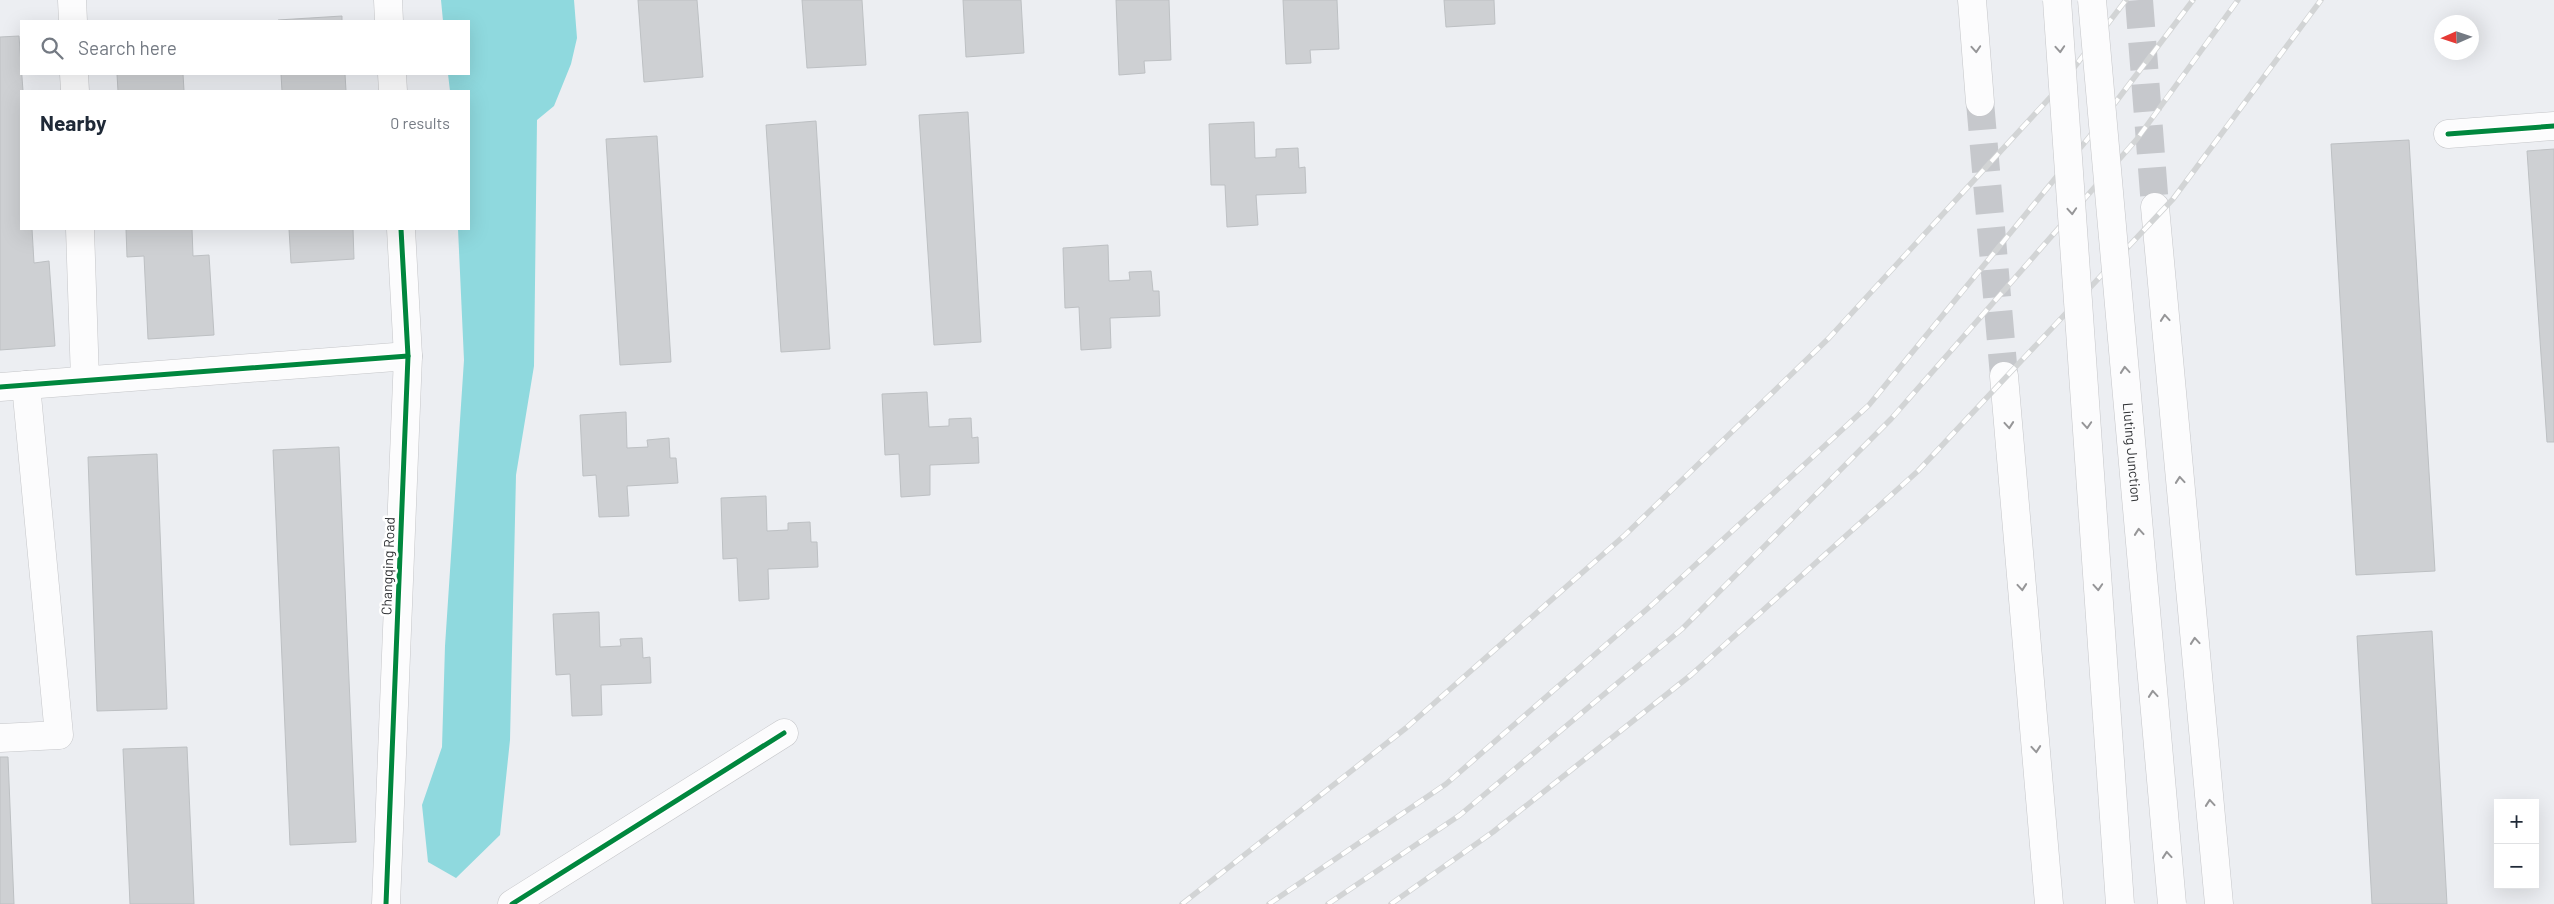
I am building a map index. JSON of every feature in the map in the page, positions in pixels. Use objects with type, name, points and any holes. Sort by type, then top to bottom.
[{"type":"main road","points":[[72,0],[73,20]]},
{"type":"main road","points":[[388,0],[389,20]]},
{"type":"main road","points":[[1972,0],[1980,102]]},
{"type":"main road","points":[[2057,0],[2120,904]]},
{"type":"main road","name":"Liuting Junction","points":[[2092,0],[2172,904]]},
{"type":"main road","points":[[74,75],[75,90]]},
{"type":"main road","points":[[392,75],[393,90]]},
{"type":"main road","points":[[2448,134],[2554,126]]},
{"type":"main road","points":[[2155,206],[2219,904]]},
{"type":"main road","points":[[80,230],[85,380]]},
{"type":"main road","name":"Changqing Road","points":[[386,904],[408,356],[401,230]]},
{"type":"main road","points":[[0,738],[59,735],[13,386],[408,356]]},
{"type":"main road","points":[[2004,376],[2049,904]]},
{"type":"main road","points":[[512,904],[784,733]]},
{"type":"water","points":[[441,0],[574,0],[577,38],[571,64],[554,106],[537,120],[534,366],[516,475],[510,740],[500,835],[456,878],[428,862],[422,805],[442,747],[445,646],[464,360],[458,230],[470,230],[470,90],[450,90],[448,75],[470,75],[470,20],[443,20]]},
{"type":"building","points":[[638,0],[697,0],[703,77],[644,82]]},
{"type":"building","points":[[802,0],[862,0],[866,65],[807,68]]},
{"type":"building","points":[[963,0],[1021,0],[1024,53],[966,57]]},
{"type":"building","points":[[1116,0],[1169,0],[1171,60],[1144,61],[1145,73],[1119,75]]},
{"type":"building","points":[[1283,0],[1337,0],[1339,49],[1310,50],[1311,63],[1286,64]]},
{"type":"building","points":[[1444,0],[1494,0],[1495,24],[1446,27]]},
{"type":"building","points":[[342,16],[342,20],[278,20]]},
{"type":"building","points":[[19,36],[20,75],[22,75],[23,90],[20,90],[20,230],[32,230],[34,263],[49,261],[55,346],[0,350],[0,37]]},
{"type":"building","points":[[117,75],[183,75],[184,90],[118,90]]},
{"type":"building","points":[[281,75],[345,75],[346,90],[282,90]]},
{"type":"building","points":[[968,112],[981,342],[934,345],[919,115]]},
{"type":"building","points":[[816,121],[830,349],[781,352],[766,125]]},
{"type":"building","points":[[1254,122],[1255,158],[1276,157],[1276,149],[1298,148],[1299,168],[1305,167],[1306,193],[1256,195],[1258,225],[1227,227],[1225,185],[1211,185],[1209,124]]},
{"type":"building","points":[[657,136],[671,362],[620,365],[606,139]]},
{"type":"building","points":[[2409,140],[2435,571],[2356,575],[2331,144]]},
{"type":"building","points":[[2554,149],[2554,442],[2547,442],[2527,151]]},
{"type":"building","points":[[126,230],[192,230],[193,256],[209,255],[214,335],[148,339],[144,256],[127,257]]},
{"type":"building","points":[[289,230],[353,230],[354,259],[291,263]]},
{"type":"building","points":[[1108,245],[1109,281],[1130,280],[1129,272],[1151,271],[1153,291],[1159,291],[1160,316],[1110,318],[1111,348],[1081,350],[1079,307],[1065,308],[1063,248]]},
{"type":"building","points":[[927,392],[929,427],[949,426],[949,419],[971,418],[972,438],[978,437],[979,463],[930,465],[930,495],[901,497],[899,454],[885,455],[882,394]]},
{"type":"building","points":[[626,412],[627,448],[648,447],[647,440],[669,438],[670,458],[676,458],[678,483],[627,486],[629,516],[599,517],[596,475],[583,476],[580,415]]},
{"type":"building","points":[[339,447],[356,842],[290,845],[273,450]]},
{"type":"building","points":[[157,454],[167,709],[97,711],[88,457]]},
{"type":"building","points":[[766,496],[767,531],[788,530],[788,523],[810,522],[811,542],[817,542],[818,567],[768,569],[769,599],[739,601],[737,558],[723,559],[721,498]]},
{"type":"building","points":[[599,612],[600,647],[621,646],[620,639],[642,638],[643,658],[650,657],[651,683],[601,685],[602,715],[572,716],[570,674],[556,675],[553,614]]},
{"type":"building","points":[[2432,631],[2447,904],[2372,904],[2357,636]]},
{"type":"building","points":[[187,747],[194,904],[130,904],[123,749]]},
{"type":"building","points":[[0,757],[8,757],[14,904],[0,904]]},
{"type":"tunnel","points":[[2139,0],[2155,207]]},
{"type":"tunnel","points":[[1980,102],[2004,376]]},
{"type":"railway","points":[[1182,904],[1406,728],[1625,535],[1829,338],[2056,91],[2126,0]]},
{"type":"railway","points":[[1269,904],[1446,784],[1654,603],[1869,405],[2090,136],[2193,0]]},
{"type":"railway","points":[[1328,904],[1460,815],[1682,629],[1891,419],[2137,139],[2238,0]]},
{"type":"railway","points":[[1391,904],[1493,832],[1691,675],[1918,471],[2173,199],[2321,0]]},
{"type":"cycle path","points":[[2448,134],[2554,126]]},
{"type":"cycle path","points":[[386,904],[408,356],[401,230]]},
{"type":"cycle path","points":[[0,387],[408,356]]},
{"type":"cycle path","points":[[512,904],[784,733]]}]
